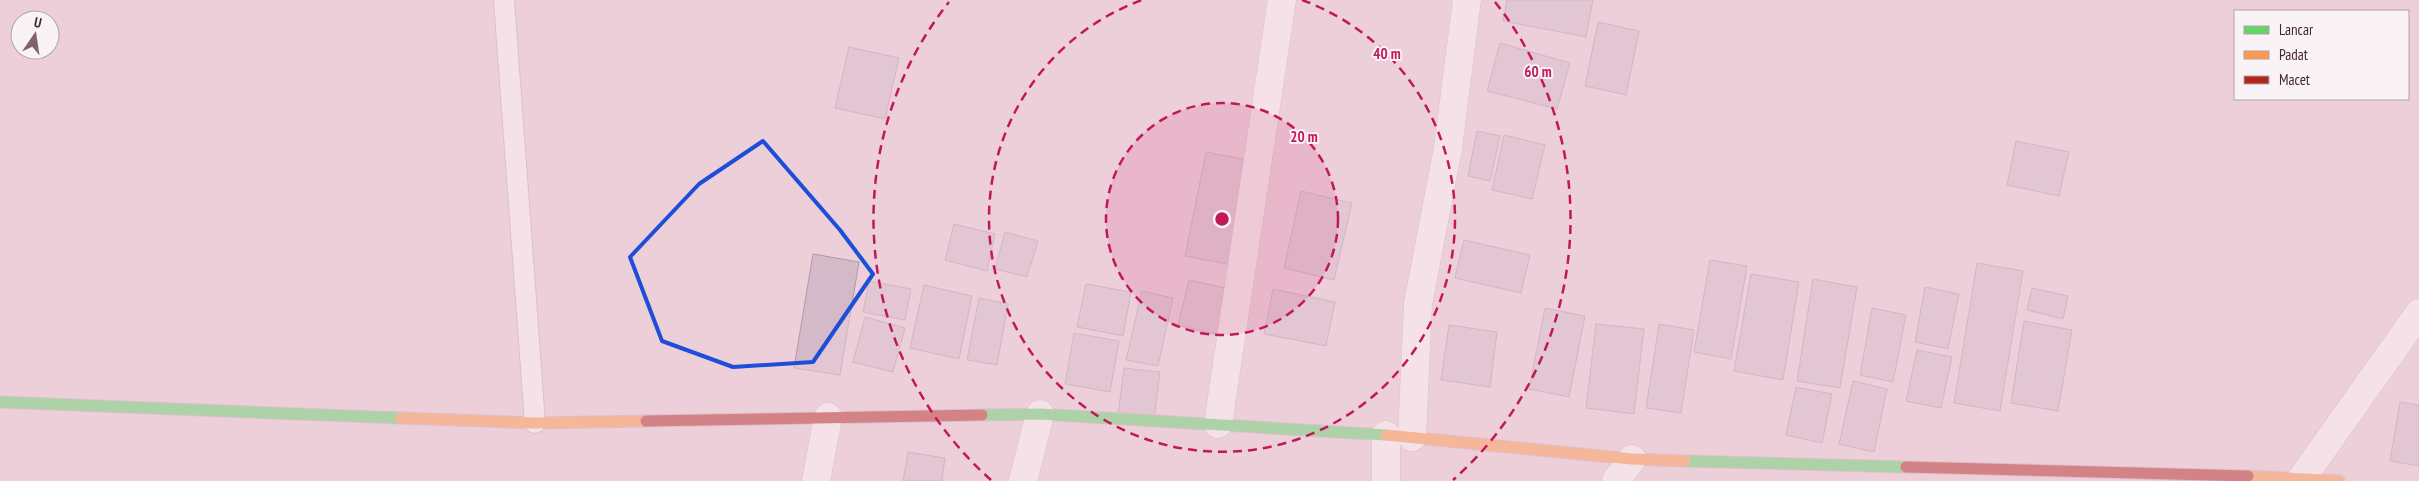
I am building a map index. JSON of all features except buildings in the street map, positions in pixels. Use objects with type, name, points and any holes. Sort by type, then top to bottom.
[{"type":"street","points":[[1218,424],[1282,0]]},
{"type":"street","points":[[1386,481],[1399,436],[1418,304],[1448,148],[1467,0]]},
{"type":"street","points":[[2302,479],[2419,313]]},
{"type":"street","points":[[0,402],[535,423],[1040,414],[1399,436],[1632,458],[1947,474],[2339,481]]},
{"type":"street","points":[[1023,481],[1040,414]]},
{"type":"street","points":[[816,481],[828,417]]},
{"type":"street","points":[[1616,481],[1632,458]]},
{"type":"lane","points":[[504,0],[535,423]]},
{"type":"highlighted area","points":[[763,141],[840,230],[873,274],[813,362],[733,367],[662,341],[630,257],[699,184]]},
{"type":"traffic: fast","points":[[0,402],[401,418]]},
{"type":"traffic: fast","points":[[982,415],[1040,414],[1386,435]]},
{"type":"traffic: fast","points":[[1685,461],[1906,467]]},
{"type":"traffic: slow","points":[[401,418],[535,423],[646,421]]},
{"type":"traffic: slow","points":[[1386,435],[1632,459],[1685,461]]},
{"type":"traffic: slow","points":[[2248,476],[2339,481]]},
{"type":"traffic: jam","points":[[646,421],[982,415]]},
{"type":"traffic: jam","points":[[1906,467],[2248,476]]}]
